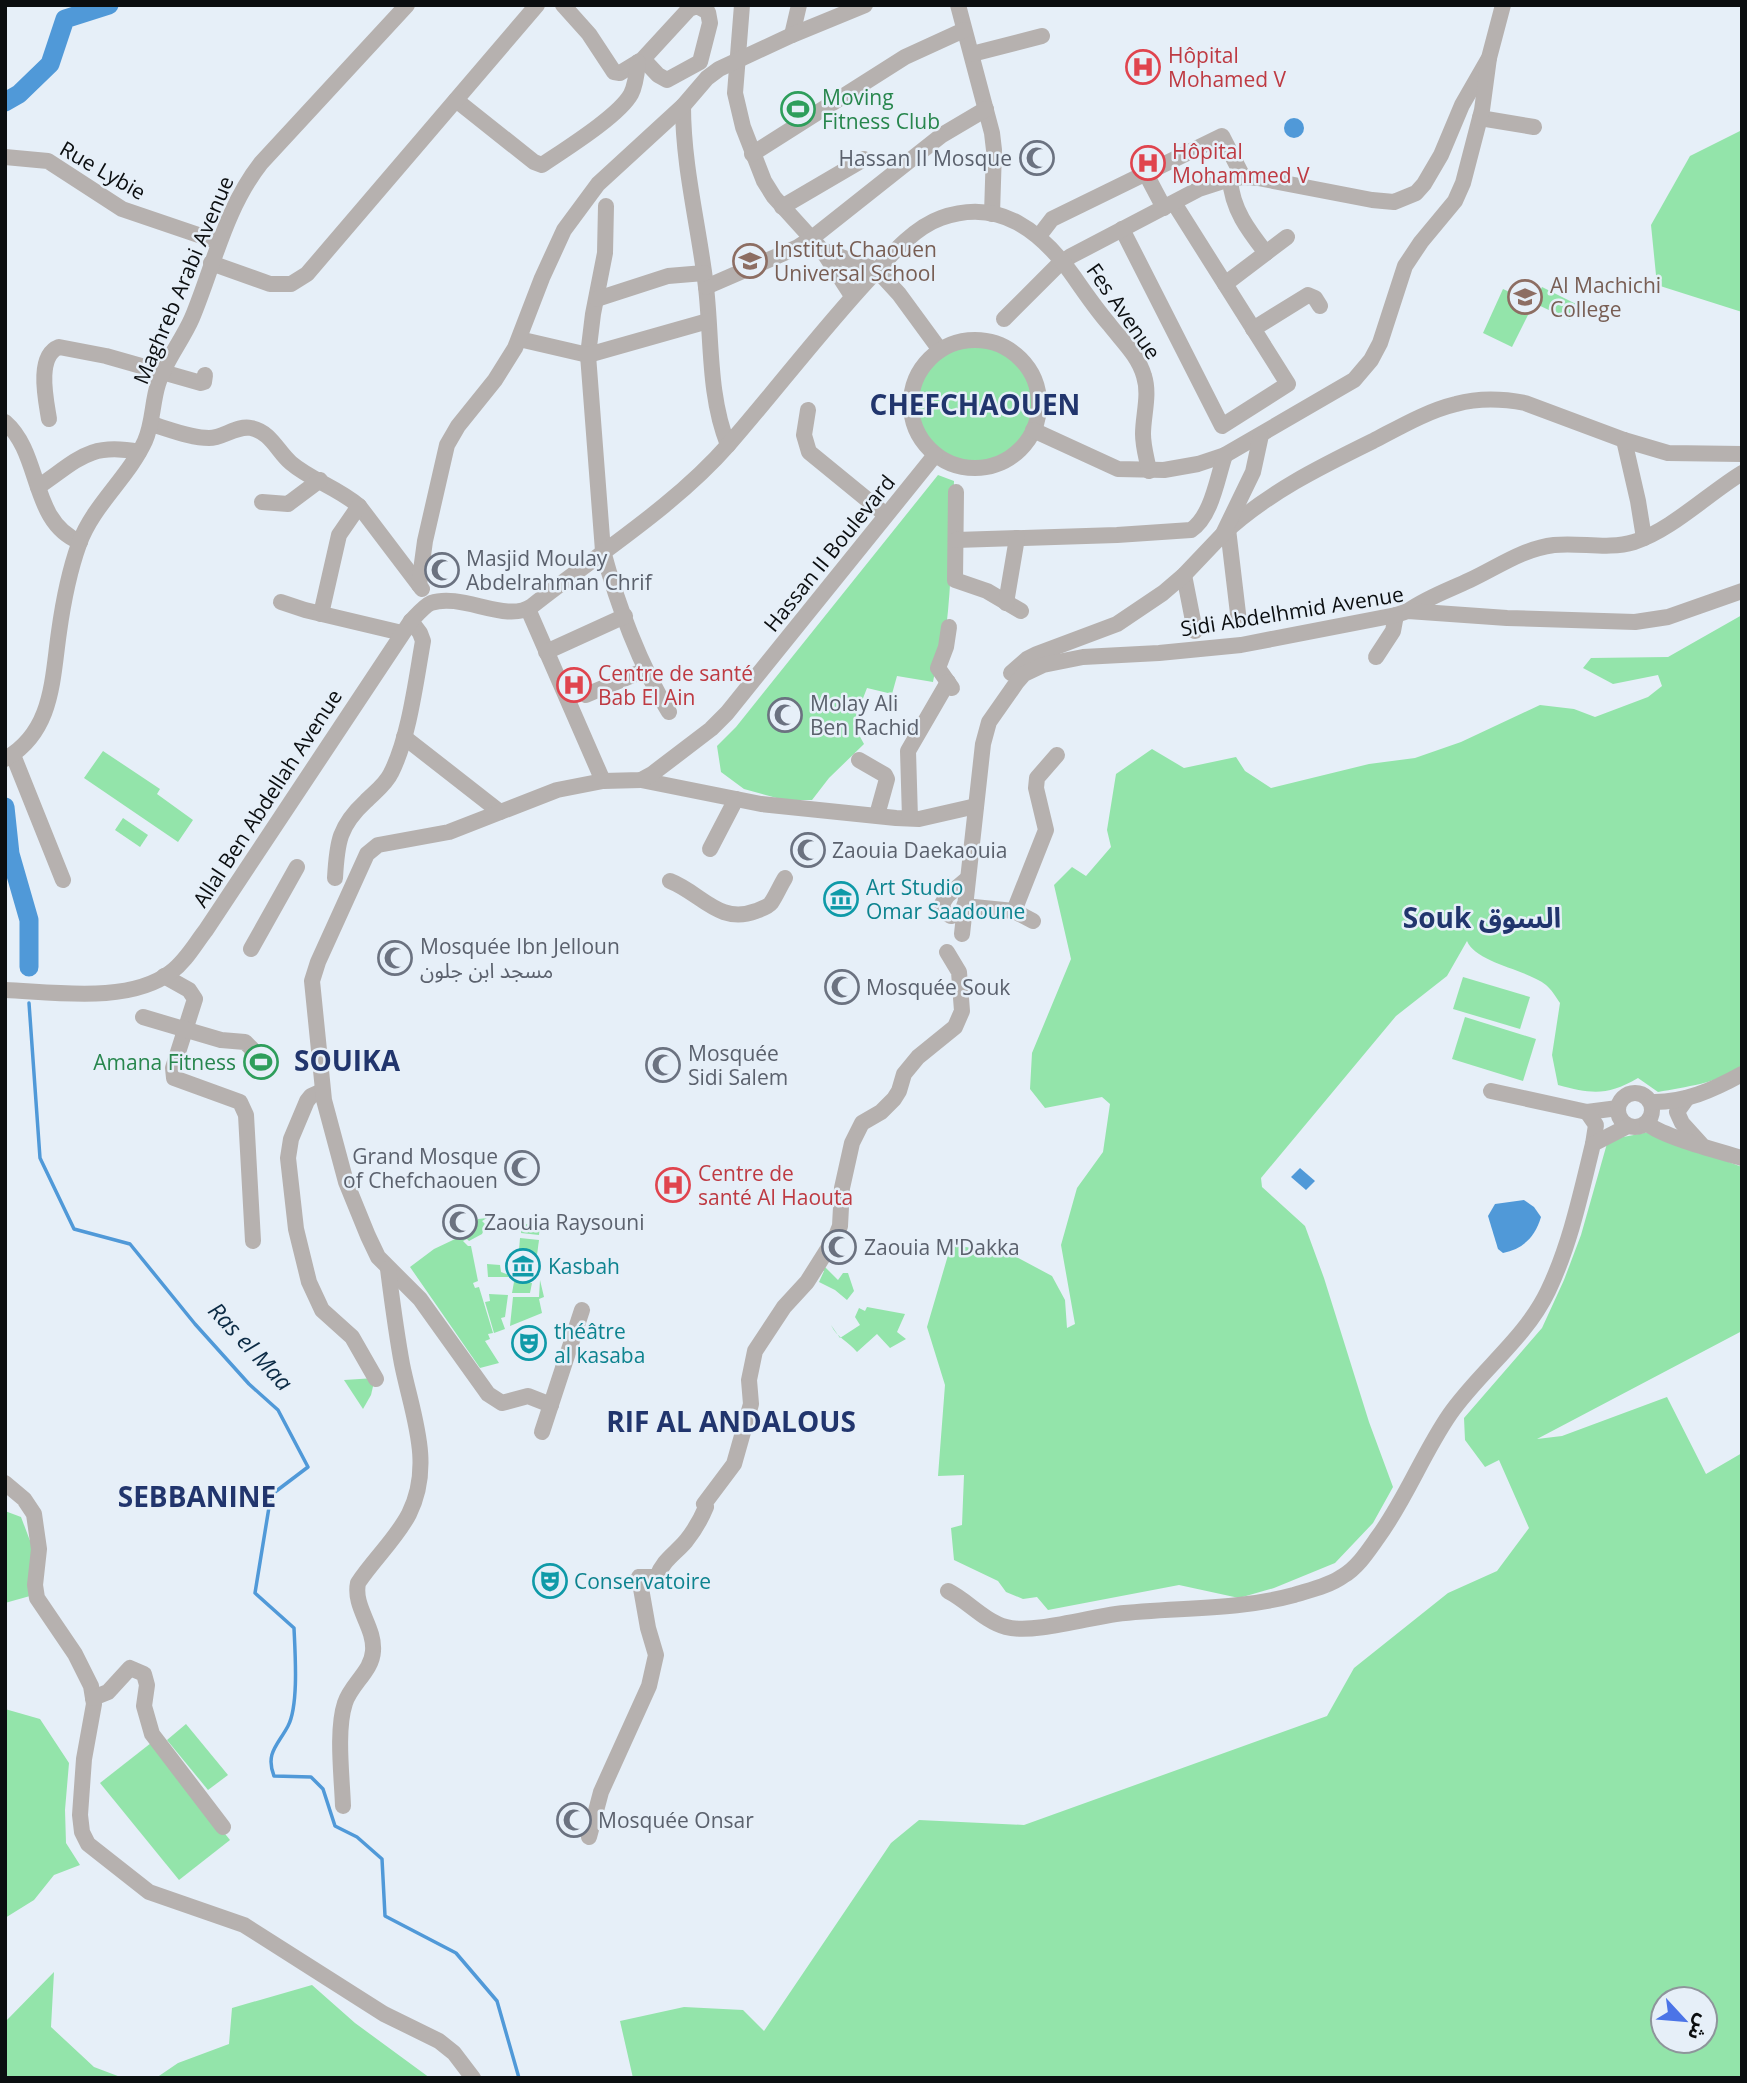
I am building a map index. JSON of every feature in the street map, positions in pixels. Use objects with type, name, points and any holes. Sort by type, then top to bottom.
[{"type":"street","name":"Maghreb Arabi Avenue","points":[[9,757],[30,738],[47,708],[54,682],[63,607],[80,542],[88,524],[139,452],[151,424],[157,386],[163,370],[184,335],[234,203],[246,181],[261,163],[407,5]]},
{"type":"street","points":[[211,263],[270,284],[291,284],[307,274],[537,5]]},
{"type":"street","points":[[563,5],[589,34],[614,72],[620,73],[641,60],[689,9],[697,6],[708,12],[710,23],[700,62],[667,80],[641,60]]},
{"type":"street","points":[[742,5],[735,93],[752,154],[764,181],[782,207],[817,244],[852,296]]},
{"type":"street","points":[[792,35],[799,5]]},
{"type":"street","points":[[419,585],[425,541],[447,445],[458,426],[495,380],[519,339],[564,230],[598,184],[719,69],[865,5]]},
{"type":"street","points":[[958,5],[986,109],[994,150],[992,214]]},
{"type":"street","points":[[1033,430],[1118,469],[1149,471],[1198,464],[1225,455],[1354,380],[1371,360],[1386,327],[1405,266],[1455,201],[1463,183],[1481,113],[1489,58],[1503,5]]},
{"type":"street","points":[[752,154],[905,57],[964,30]]},
{"type":"street","points":[[972,54],[1042,36]]},
{"type":"street","points":[[1004,319],[1063,261],[1199,189],[1236,178],[1286,183],[1372,200],[1404,200],[1424,184],[1441,155],[1462,105],[1489,58]]},
{"type":"street","points":[[456,100],[534,162],[542,165],[619,109],[630,95],[641,60]]},
{"type":"street","points":[[1462,105],[1473,101],[1481,113],[1534,127]]},
{"type":"street","points":[[683,106],[688,164],[705,280],[717,411],[729,444]]},
{"type":"street","points":[[597,299],[668,276],[705,280],[798,247],[817,244],[942,135],[986,109]]},
{"type":"street","points":[[1039,236],[1052,219],[1222,136],[1236,178],[1233,201],[1248,230],[1266,253]]},
{"type":"street","name":"Rue Lybie","points":[[5,157],[48,161],[122,209],[219,242]]},
{"type":"street","points":[[782,207],[864,159]]},
{"type":"street","points":[[1122,229],[1222,426],[1288,384],[1225,284],[1146,174]]},
{"type":"street","points":[[606,206],[605,253],[588,355],[603,551],[645,670],[669,712]]},
{"type":"street","name":"Fes Avenue","points":[[528,609],[678,492],[729,444],[852,296],[877,270],[923,228],[954,214],[992,214],[1017,220],[1039,236],[1063,261],[1108,324],[1138,360],[1145,378],[1143,433],[1149,471]]},
{"type":"street","points":[[1225,284],[1287,237]]},
{"type":"street","points":[[817,244],[877,270],[899,294],[940,350]]},
{"type":"street","points":[[1253,330],[1308,295],[1315,298],[1320,306]]},
{"type":"street","points":[[519,339],[588,355],[708,321]]},
{"type":"street","points":[[983,340],[1005,347],[1031,372],[1038,395],[1037,419],[1033,430],[1017,452],[995,465],[968,468],[935,455],[919,437],[914,426],[911,398],[920,371],[940,350],[960,341],[983,340]]},
{"type":"street","points":[[49,419],[44,387],[45,373],[48,358],[54,349],[59,347],[163,370],[201,383],[205,375]]},
{"type":"street","points":[[989,722],[991,705],[998,692],[1015,668],[1027,659],[1049,648],[1117,624],[1163,593],[1226,531],[1266,499],[1431,411],[1459,403],[1508,400],[1525,403],[1624,440],[1668,453],[1742,454]]},
{"type":"street","points":[[808,410],[804,435],[808,452],[886,514]]},
{"type":"street","points":[[5,422],[19,436],[45,505],[57,527],[63,534],[80,542]]},
{"type":"street","points":[[151,424],[206,438],[246,427],[255,429],[270,438],[287,460],[359,506],[430,603],[459,601],[515,612],[528,609],[603,781]]},
{"type":"street","points":[[1239,622],[1226,531],[1253,472],[1261,435]]},
{"type":"street","points":[[1624,440],[1644,538]]},
{"type":"street","points":[[38,486],[97,449],[113,448],[139,452]]},
{"type":"street","name":"Hassan II Boulevard","points":[[641,780],[711,729],[727,713],[935,455]]},
{"type":"street","points":[[956,540],[1191,530],[1207,510],[1225,455]]},
{"type":"street","points":[[1377,657],[1402,613],[1436,593],[1467,582],[1525,552],[1559,545],[1615,545],[1634,542],[1665,526],[1742,473]]},
{"type":"street","points":[[262,502],[288,504],[320,480]]},
{"type":"street","points":[[956,492],[955,580],[987,591],[1021,611]]},
{"type":"street","points":[[321,614],[339,535],[359,506]]},
{"type":"street","points":[[1006,603],[1017,538]]},
{"type":"street","points":[[1184,575],[1195,631]]},
{"type":"street","name":"Sidi Abdelhmid Avenue","points":[[962,934],[983,744],[989,722],[1024,674],[1043,665],[1083,657],[1241,645],[1402,613],[1635,622],[1668,617],[1742,591]]},
{"type":"street","points":[[281,602],[321,614],[406,627],[420,633],[423,641],[404,737],[391,773],[380,788],[354,812],[342,829],[337,846],[335,878]]},
{"type":"street","name":"Allal Ben Abdellah Avenue","points":[[5,990],[120,991],[138,988],[164,976],[183,961],[406,627],[430,603]]},
{"type":"street","points":[[546,652],[625,616]]},
{"type":"street","points":[[909,818],[908,751],[950,685],[938,668],[946,647],[949,627]]},
{"type":"street","points":[[586,695],[645,670]]},
{"type":"street","points":[[404,737],[499,812]]},
{"type":"street","points":[[1014,911],[1046,830],[1037,778],[1057,755]]},
{"type":"street","points":[[9,757],[63,880]]},
{"type":"street","points":[[859,760],[885,775],[887,779],[877,815]]},
{"type":"street","points":[[551,1405],[522,1396],[502,1403],[488,1394],[420,1299],[378,1257],[346,1182],[322,1091],[312,981],[318,962],[368,854],[378,845],[449,832],[557,790],[603,781],[641,780],[788,807],[919,819],[976,806]]},
{"type":"street","points":[[710,849],[736,799]]},
{"type":"street","points":[[251,949],[297,867]]},
{"type":"street","points":[[670,881],[726,915],[746,914],[770,904],[785,878]]},
{"type":"street","points":[[967,879],[947,896],[942,904],[944,912],[951,916],[964,909],[1014,911],[1033,921]]},
{"type":"street","points":[[589,1837],[601,1792],[649,1686],[656,1655],[639,1577],[657,1577],[661,1565],[685,1542],[701,1520],[706,1507],[704,1504],[734,1464],[751,1404],[749,1380],[755,1351],[784,1307],[807,1282],[836,1236],[840,1226],[842,1188],[849,1153],[862,1123],[881,1112],[894,1099],[904,1074],[918,1057],[955,1027],[962,1011],[962,994],[959,972],[947,952]]},
{"type":"street","points":[[164,976],[189,990],[194,995],[195,1004],[173,1068],[174,1078],[240,1102],[244,1107],[253,1241]]},
{"type":"street","points":[[143,1017],[186,1031],[247,1044],[252,1049],[257,1071]]},
{"type":"street","points":[[1651,1102],[1678,1101],[1709,1091],[1742,1074]]},
{"type":"street","points":[[322,1091],[307,1101],[291,1139],[288,1158],[296,1229],[309,1282],[322,1310],[352,1336],[376,1379]]},
{"type":"street","points":[[1491,1091],[1587,1112],[1618,1108]]},
{"type":"street","points":[[1593,1144],[1628,1126],[1641,1127],[1647,1123],[1652,1117],[1651,1102],[1646,1097],[1633,1093],[1626,1096],[1618,1108],[1619,1115],[1628,1126]]},
{"type":"street","points":[[1687,1098],[1677,1112],[1682,1123],[1701,1144]]},
{"type":"street","points":[[947,1591],[992,1621],[1006,1627],[1022,1628],[1115,1614],[1222,1608],[1266,1602],[1311,1590],[1343,1577],[1363,1558],[1387,1526],[1431,1443],[1451,1412],[1485,1371],[1523,1333],[1538,1310],[1560,1261],[1593,1144],[1596,1125],[1587,1112]]},
{"type":"street","points":[[1647,1123],[1655,1129],[1742,1158]]},
{"type":"street","points":[[342,1806],[341,1734],[345,1702],[368,1668],[373,1650],[356,1592],[358,1583],[408,1515],[421,1474],[418,1427],[400,1356],[390,1299],[388,1269]]},
{"type":"street","points":[[542,1432],[582,1310]]},
{"type":"street","points":[[5,1483],[24,1499],[34,1514],[38,1538],[35,1585],[37,1598],[91,1686],[93,1698],[80,1815],[82,1832],[88,1844],[96,1853],[149,1892],[244,1925],[384,2014],[439,2041],[454,2053],[473,2078]]},
{"type":"street","points":[[93,1698],[107,1692],[130,1668],[144,1674],[147,1685],[144,1706],[152,1734],[223,1827]]},
{"type":"green space","points":[[1742,130],[1742,312],[1657,285],[1651,225],[1690,156]]},
{"type":"green space","points":[[1542,287],[1578,305],[1570,320],[1534,303]]},
{"type":"green space","points":[[1503,289],[1534,303],[1512,347],[1483,333]]},
{"type":"green space","points":[[975,346],[997,351],[1016,363],[1028,382],[1033,404],[1028,426],[1016,445],[997,457],[975,462],[953,457],[934,445],[922,426],[917,404],[922,382],[934,363],[953,351]]},
{"type":"green space","points":[[938,475],[954,481],[947,624],[943,650],[933,682],[897,676],[892,694],[867,688],[853,724],[864,744],[829,778],[812,800],[784,800],[744,789],[721,772],[717,746],[736,727]]},
{"type":"green space","points":[[1742,615],[1742,1067],[1712,1081],[1658,1092],[1638,1078],[1617,1088],[1599,1092],[1558,1085],[1552,1055],[1560,1003],[1552,991],[1537,979],[1480,955],[1467,941],[1447,976],[1396,1016],[1261,1178],[1262,1187],[1305,1226],[1393,1487],[1373,1523],[1335,1563],[1274,1588],[1239,1598],[1179,1585],[1048,1610],[1037,1597],[1023,1599],[1006,1592],[998,1581],[954,1560],[951,1528],[962,1525],[964,1475],[938,1476],[945,1385],[927,1327],[951,1245],[1009,1253],[1052,1276],[1065,1300],[1067,1328],[1075,1324],[1061,1245],[1077,1188],[1103,1152],[1110,1104],[1102,1097],[1045,1108],[1030,1089],[1032,1053],[1071,959],[1054,885],[1072,867],[1086,876],[1111,847],[1107,830],[1116,774],[1152,749],[1184,768],[1236,757],[1245,771],[1271,788],[1369,764],[1415,758],[1461,742],[1540,705],[1574,709],[1595,717],[1648,697],[1662,686],[1658,675],[1613,684],[1583,668],[1591,658],[1668,657]]},
{"type":"green space","points":[[103,751],[160,789],[157,794],[193,820],[178,842],[84,778]]},
{"type":"green space","points":[[123,818],[148,835],[140,847],[115,830]]},
{"type":"green space","points":[[1463,977],[1530,997],[1520,1029],[1453,1009]]},
{"type":"green space","points":[[1465,1017],[1536,1039],[1523,1081],[1452,1059]]},
{"type":"green space","points":[[1649,1132],[1742,1167],[1742,1331],[1537,1439],[1562,1436],[1667,1397],[1706,1474],[1742,1453],[1742,2078],[633,2078],[620,2021],[684,2007],[743,2010],[764,2031],[891,1843],[919,1820],[1024,1825],[1327,1716],[1354,1668],[1448,1593],[1497,1571],[1529,1528],[1499,1460],[1485,1467],[1465,1440],[1464,1418],[1542,1328],[1581,1235],[1608,1140]]},
{"type":"green space","points":[[487,1218],[482,1221],[486,1225],[482,1234],[463,1241],[471,1246],[478,1281],[473,1283],[475,1288],[479,1287],[493,1333],[488,1334],[490,1339],[485,1341],[499,1363],[480,1368],[410,1267],[434,1249],[472,1231],[478,1219]]},
{"type":"green space","points":[[522,1224],[540,1224],[539,1235],[521,1233]]},
{"type":"green space","points":[[520,1238],[539,1240],[537,1255],[519,1250]]},
{"type":"green space","points":[[487,1264],[500,1265],[501,1272],[509,1277],[488,1277]]},
{"type":"green space","points":[[823,1265],[838,1280],[843,1273],[848,1273],[854,1291],[847,1300],[819,1282],[824,1271],[821,1270]]},
{"type":"green space","points":[[540,1280],[544,1297],[539,1299],[542,1313],[510,1326],[513,1297],[539,1297]]},
{"type":"green space","points":[[514,1282],[532,1283],[530,1293],[512,1293]]},
{"type":"green space","points":[[489,1294],[508,1295],[505,1317],[501,1318],[505,1329],[494,1333],[485,1302],[490,1301]]},
{"type":"green space","points":[[867,1307],[905,1314],[897,1332],[906,1339],[890,1348],[877,1334],[857,1352],[841,1337],[860,1325],[855,1317],[859,1308],[865,1311]]},
{"type":"green space","points":[[375,1378],[371,1395],[363,1409],[344,1380]]},
{"type":"green space","points":[[5,1511],[21,1517],[32,1546],[30,1596],[5,1603]]},
{"type":"green space","points":[[5,1709],[40,1719],[69,1763],[65,1810],[66,1843],[80,1865],[54,1875],[34,1900],[5,1918]]},
{"type":"green space","points":[[186,1724],[228,1775],[208,1790],[167,1740]]},
{"type":"green space","points":[[151,1743],[230,1840],[179,1880],[100,1783]]},
{"type":"green space","points":[[54,1972],[51,2027],[94,2067],[123,2078],[5,2078],[5,2022]]},
{"type":"green space","points":[[312,1985],[355,2023],[430,2078],[156,2078],[178,2063],[229,2044],[232,2008]]},
{"type":"water","points":[[1294,118],[1301,121],[1304,128],[1301,135],[1294,138],[1287,135],[1284,128],[1287,121]]},
{"type":"water","points":[[1300,1168],[1315,1181],[1306,1190],[1291,1177]]},
{"type":"water","points":[[1524,1200],[1534,1207],[1541,1217],[1532,1236],[1522,1245],[1503,1253],[1498,1249],[1488,1216],[1495,1204]]},
{"type":"waterway","name":"Ras el Maa","points":[[5,102],[19,94],[50,64],[65,19],[109,5]]},
{"type":"waterway","name":"Ras el Maa","points":[[5,807],[10,854],[29,920],[29,967]]},
{"type":"waterway","name":"Ras el Maa","points":[[29,1003],[40,1158],[74,1229],[130,1244],[195,1324],[249,1384],[278,1410],[308,1467],[271,1495],[255,1593],[294,1628],[294,1705],[288,1726],[272,1755],[274,1776],[311,1777],[323,1789],[335,1826],[357,1837],[382,1859],[385,1916],[456,1953],[497,2001],[519,2078]]},
{"type":"place","name":"Hôpital Mohamed V","points":[[1143,67]]},
{"type":"place","name":"Moving Fitness Club","points":[[798,109]]},
{"type":"place","name":"Hassan II Mosque","points":[[1037,158]]},
{"type":"place","name":"Hôpital Mohammed V","points":[[1148,163]]},
{"type":"place","name":"Institut Chaouen Universal School","points":[[750,261]]},
{"type":"place","name":"Al Machichi College","points":[[1525,297]]},
{"type":"place","name":"Masjid Moulay Abdelrahman Chrif","points":[[442,570]]},
{"type":"place","name":"Centre de santé Bab El Ain","points":[[574,685]]},
{"type":"place","name":"Molay Ali Ben Rachid","points":[[785,715]]},
{"type":"place","name":"Zaouia Daekaouia","points":[[808,850]]},
{"type":"place","name":"Art Studio Omar Saadoune","points":[[841,899]]},
{"type":"place","name":"Mosquée Ibn Jelloun مسجد ابن جلون","points":[[395,958]]},
{"type":"place","name":"Mosquée Souk","points":[[842,987]]},
{"type":"place","name":"Amana Fitness","points":[[261,1062]]},
{"type":"place","name":"Mosquée Sidi Salem","points":[[663,1065]]},
{"type":"place","name":"Grand Mosque of Chefchaouen","points":[[522,1168]]},
{"type":"place","name":"Centre de santé Al Haouta","points":[[673,1185]]},
{"type":"place","name":"Zaouia Raysouni","points":[[460,1222]]},
{"type":"place","name":"Zaouia M'Dakka","points":[[839,1247]]},
{"type":"place","name":"Kasbah","points":[[523,1266]]},
{"type":"place","name":"théâtre al kasaba","points":[[529,1343]]},
{"type":"place","name":"Conservatoire","points":[[550,1581]]},
{"type":"place","name":"Mosquée Onsar","points":[[574,1820]]},
{"type":"district","name":"CHEFCHAOUEN","points":[[975,404]]},
{"type":"district","name":"Souk السوق","points":[[1482,917]]},
{"type":"district","name":"SOUIKA","points":[[347,1060]]},
{"type":"district","name":"RIF AL ANDALOUS","points":[[731,1421]]},
{"type":"district","name":"SEBBANINE","points":[[197,1496]]}]
